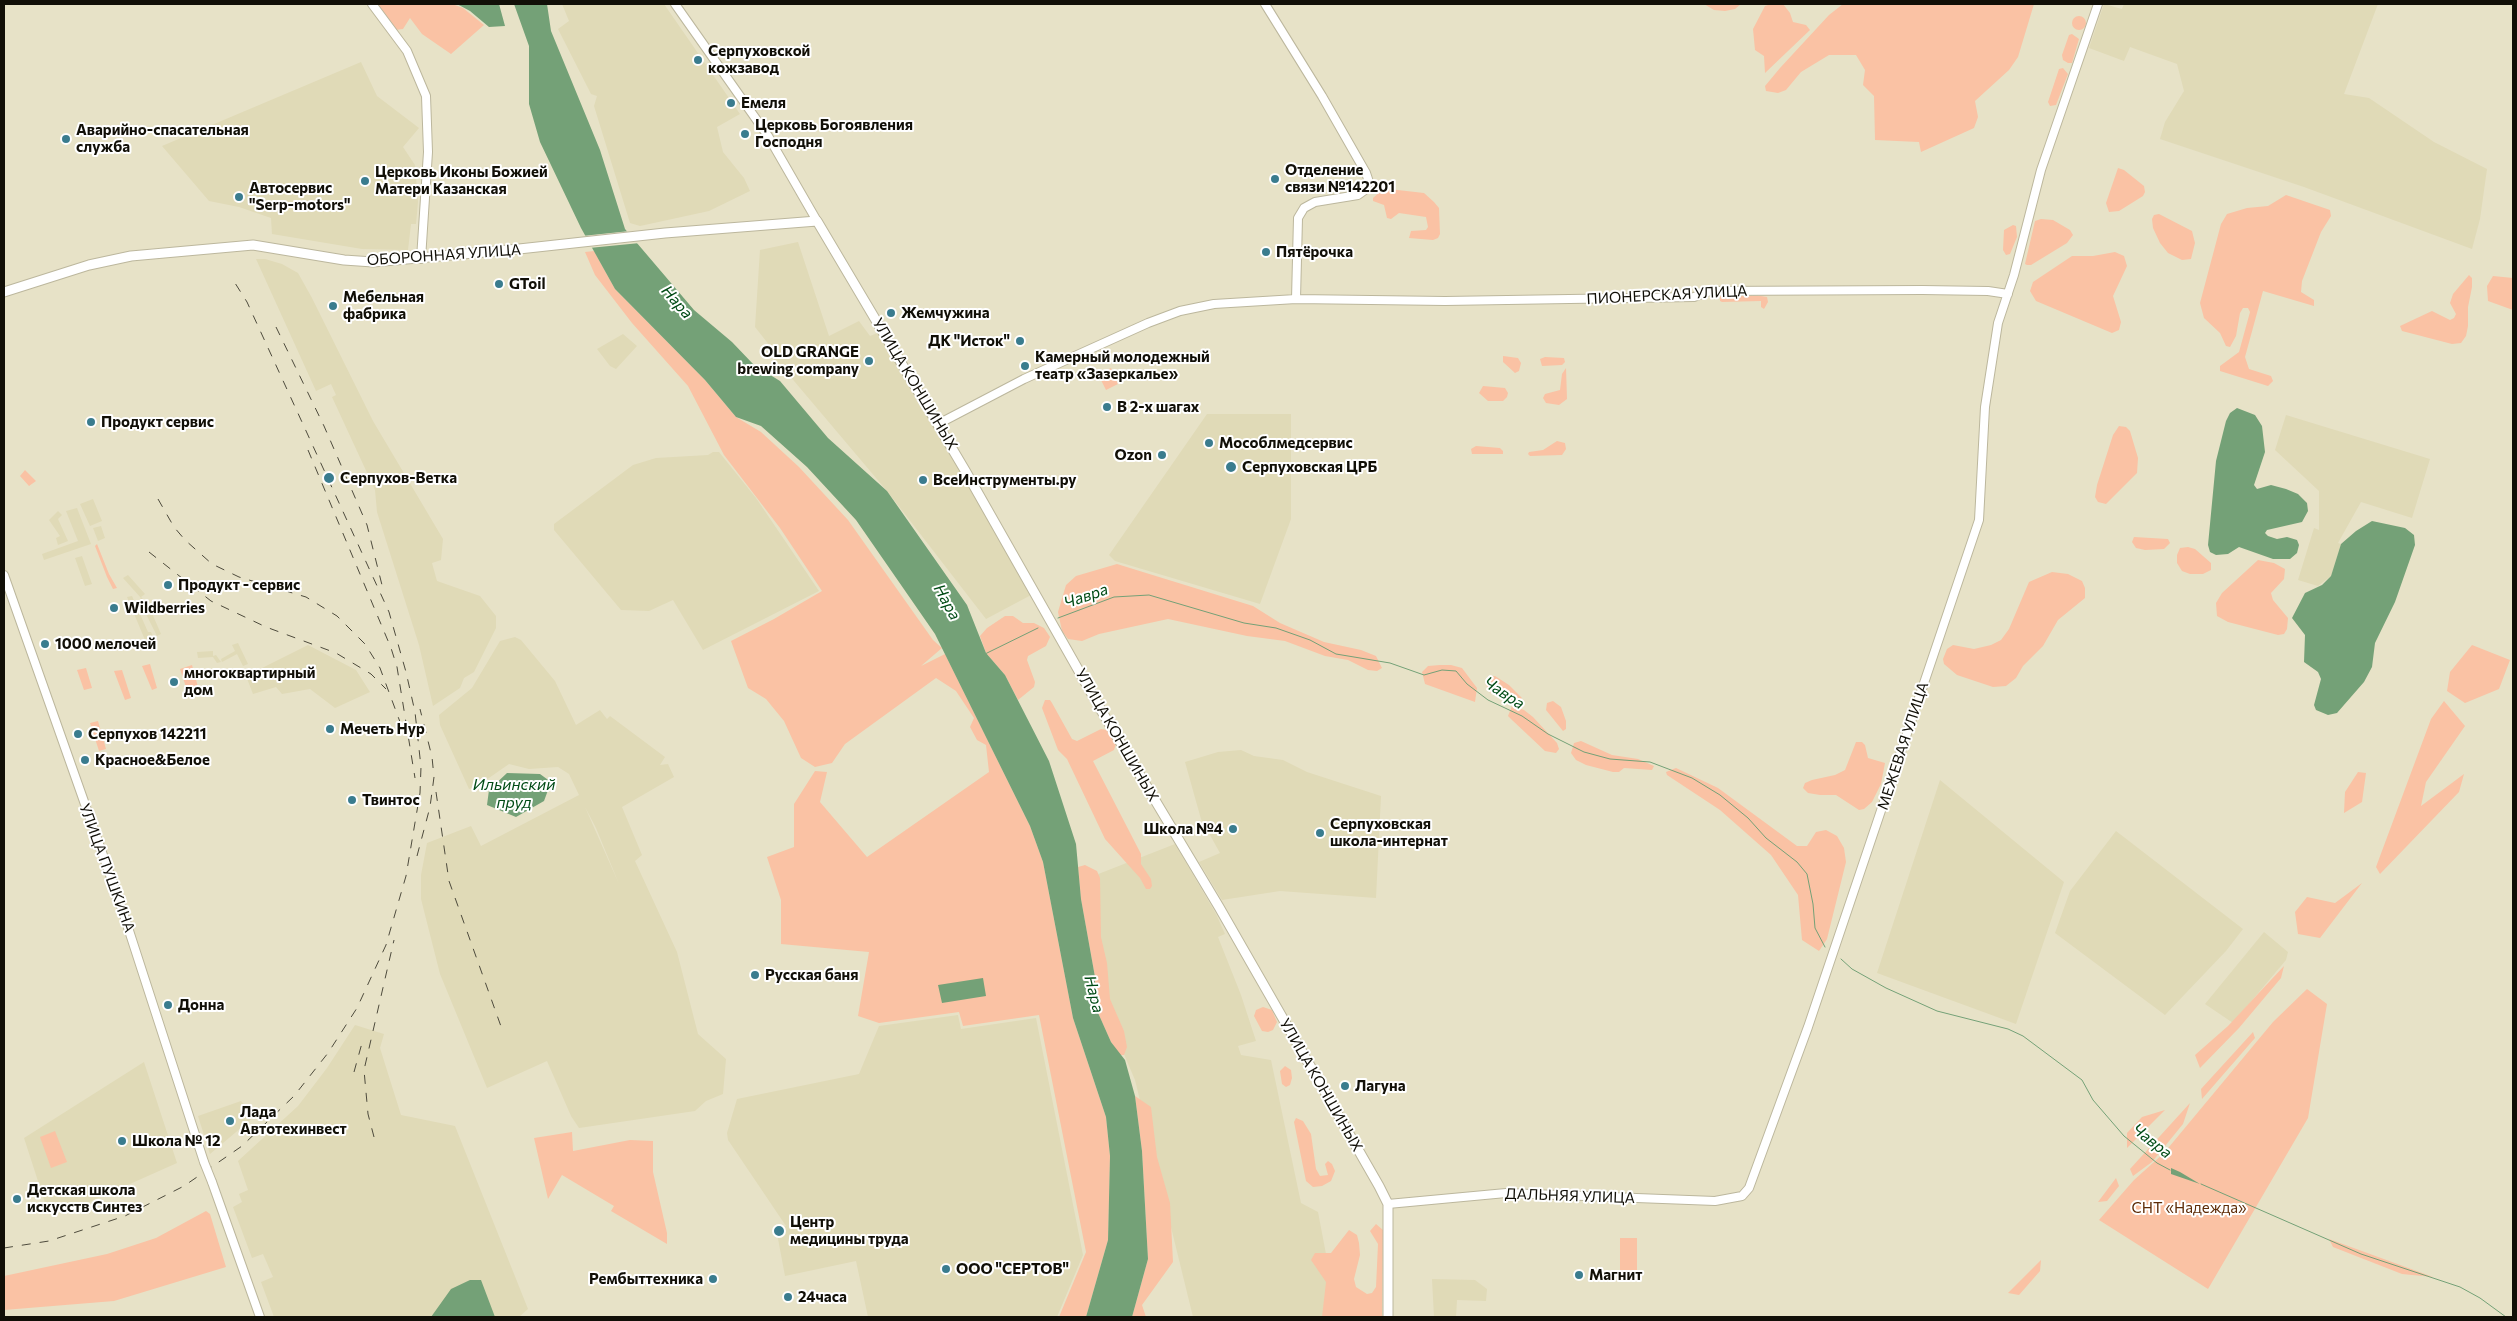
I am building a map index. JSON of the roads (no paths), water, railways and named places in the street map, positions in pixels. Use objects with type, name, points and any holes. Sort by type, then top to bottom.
[{"type":"main road","name":"ОБОРОННАЯ УЛИЦА","points":[[4,292],[90,265],[131,256],[253,245],[344,260],[373,262],[421,259],[665,233],[818,221]]},
{"type":"main road","name":"УЛИЦА КОНШИНЫХ","points":[[818,221],[1041,600],[1101,710],[1223,915],[1388,1204],[1388,1317]]},
{"type":"street","points":[[372,4],[407,51],[426,96],[428,152],[421,259]]},
{"type":"street","points":[[675,4],[768,136],[818,221]]},
{"type":"street","points":[[1265,4],[1322,96],[1366,173],[1369,182],[1365,190],[1358,195],[1315,202],[1304,208],[1298,218],[1296,299]]},
{"type":"street","name":"МЕЖЕВАЯ УЛИЦА","points":[[1749,1188],[1808,1027],[1980,520],[1986,407],[1996,333],[2041,170],[2098,4]]},
{"type":"street","name":"ПИОНЕРСКАЯ УЛИЦА","points":[[938,424],[1024,379],[1148,323],[1180,311],[1214,304],[1296,299],[1572,300],[1694,297],[1710,291],[1781,290],[1978,291],[2008,294]]},
{"type":"street","name":"УЛИЦА ПУШКИНА","points":[[4,575],[122,910],[204,1162],[260,1317]]},
{"type":"street","name":"ДАЛЬНЯЯ УЛИЦА","points":[[1388,1204],[1506,1193],[1715,1201],[1742,1196],[1749,1188]]},
{"type":"water","points":[[457,4],[499,4],[505,26],[489,27],[470,11]]},
{"type":"water","name":"Нара","points":[[514,4],[547,4],[551,31],[600,150],[625,229],[694,310],[732,342],[754,365],[780,381],[828,438],[887,491],[967,605],[986,653],[1005,675],[1049,761],[1076,844],[1081,899],[1095,977],[1095,1006],[1111,1042],[1125,1060],[1135,1096],[1142,1151],[1148,1259],[1132,1317],[1086,1317],[1108,1240],[1110,1156],[1106,1117],[1073,1018],[1043,862],[1030,826],[935,634],[856,520],[807,467],[761,426],[736,417],[705,380],[615,289],[581,228],[540,142],[529,104],[529,46]]},
{"type":"water","points":[[2237,408],[2255,415],[2262,426],[2265,452],[2254,485],[2257,489],[2271,485],[2286,489],[2298,494],[2307,503],[2308,511],[2302,522],[2267,530],[2265,533],[2277,539],[2287,537],[2297,540],[2299,545],[2297,553],[2290,559],[2273,559],[2239,547],[2228,554],[2216,555],[2210,552],[2208,545],[2216,461],[2226,421],[2230,413]]},
{"type":"water","points":[[2372,521],[2405,528],[2414,535],[2415,545],[2395,602],[2375,643],[2372,667],[2364,682],[2337,713],[2328,715],[2316,710],[2314,705],[2321,679],[2318,672],[2304,662],[2305,635],[2292,618],[2305,593],[2322,585],[2331,576],[2341,544],[2356,531]]},
{"type":"water","name":"Ильинский пруд","points":[[507,773],[540,774],[551,782],[544,801],[516,817],[487,805],[489,790]]},
{"type":"water","points":[[983,978],[986,996],[942,1003],[938,985]]},
{"type":"water","points":[[2171,1168],[2180,1172],[2200,1184],[2171,1174]]},
{"type":"water","points":[[470,1280],[481,1280],[495,1317],[431,1317],[451,1289]]},
{"type":"waterway","name":"Чавра","points":[[1058,618],[1114,597],[1149,595],[1244,623],[1276,628],[1310,640],[1336,654],[1390,663],[1424,675],[1442,670],[1456,671],[1467,684],[1488,700],[1522,716],[1548,734],[1584,752],[1610,759],[1650,762],[1692,778],[1720,795],[1748,818],[1766,838],[1797,862],[1807,874],[1813,904],[1815,928],[1825,947]]},
{"type":"waterway","name":"Чавра","points":[[985,654],[1038,628]]},
{"type":"waterway","name":"Чавра","points":[[1841,959],[1852,969],[1886,988],[1937,1011],[2008,1029],[2023,1036],[2082,1080],[2093,1100],[2124,1136],[2157,1163],[2170,1170]]},
{"type":"waterway","name":"Чавра","points":[[2201,1184],[2361,1254],[2460,1287],[2480,1298],[2506,1317]]},
{"type":"railway","points":[[4,1248],[49,1241],[125,1216],[184,1186],[242,1146],[294,1096],[328,1053],[357,1008],[386,945],[406,876],[420,793],[421,767],[415,712],[389,612],[247,302],[235,283]]},
{"type":"railway","points":[[276,327],[324,426],[367,525],[382,585]]},
{"type":"railway","points":[[308,450],[391,648],[397,667],[415,778]]},
{"type":"railway","points":[[158,499],[174,527],[185,540],[212,564],[239,577],[306,597],[337,616],[365,644],[380,668],[403,730]]},
{"type":"railway","points":[[149,552],[211,601],[266,627],[336,653],[371,674],[386,689]]},
{"type":"railway","points":[[417,856],[430,807],[434,777],[432,757],[420,709]]},
{"type":"railway","points":[[436,792],[449,881],[503,1032]]},
{"type":"railway","points":[[374,1137],[368,1114],[364,1070],[394,940]]},
{"type":"railway","points":[[354,1072],[362,1043]]},
{"type":"place","name":"Серпуховской кожзавод","points":[[698,60]]},
{"type":"place","name":"Емеля","points":[[731,103]]},
{"type":"place","name":"Церковь Богоявления Господня","points":[[745,134]]},
{"type":"place","name":"Аварийно-спасательная служба","points":[[66,139]]},
{"type":"place","name":"Отделение связи №142201","points":[[1275,179]]},
{"type":"place","name":"Церковь Иконы Божией Матери Казанская","points":[[365,181]]},
{"type":"place","name":"Автосервис \"Serp-motors\"","points":[[239,197]]},
{"type":"place","name":"Пятёрочка","points":[[1266,252]]},
{"type":"place","name":"GToil","points":[[499,284]]},
{"type":"place","name":"Мебельная фабрика","points":[[333,306]]},
{"type":"place","name":"Жемчужина","points":[[891,313]]},
{"type":"place","name":"ДК \"Исток\"","points":[[1020,341]]},
{"type":"place","name":"OLD GRANGE brewing company","points":[[869,361]]},
{"type":"place","name":"Камерный молодежный театр «Зазеркалье»","points":[[1025,366]]},
{"type":"place","name":"В 2-х шагах","points":[[1107,407]]},
{"type":"place","name":"Продукт сервис","points":[[91,422]]},
{"type":"place","name":"Мособлмедсервис","points":[[1209,443]]},
{"type":"place","name":"Ozon","points":[[1162,455]]},
{"type":"place","name":"Серпуховская ЦРБ","points":[[1231,467]]},
{"type":"place","name":"Серпухов-Ветка","points":[[329,478]]},
{"type":"place","name":"ВсеИнструменты.ру","points":[[923,480]]},
{"type":"place","name":"Продукт - сервис","points":[[168,585]]},
{"type":"place","name":"Wildberries","points":[[114,608]]},
{"type":"place","name":"1000 мелочей","points":[[45,644]]},
{"type":"place","name":"многоквартирный дом","points":[[174,682]]},
{"type":"place","name":"Мечеть Нур","points":[[330,729]]},
{"type":"place","name":"Серпухов 142211","points":[[78,734]]},
{"type":"place","name":"Красное&Белое","points":[[85,760]]},
{"type":"place","name":"Твинтос","points":[[352,800]]},
{"type":"place","name":"Школа №4","points":[[1233,829]]},
{"type":"place","name":"Серпуховская школа-интернат","points":[[1320,833]]},
{"type":"place","name":"Русская баня","points":[[755,975]]},
{"type":"place","name":"Донна","points":[[168,1005]]},
{"type":"place","name":"Лагуна","points":[[1345,1086]]},
{"type":"place","name":"Лада Автотехинвест","points":[[230,1121]]},
{"type":"place","name":"Школа № 12","points":[[122,1141]]},
{"type":"place","name":"Детская школа искусств Синтез","points":[[17,1199]]},
{"type":"place","name":"Центр медицины труда","points":[[779,1231]]},
{"type":"place","name":"ООО \"СЕРТОВ\"","points":[[946,1269]]},
{"type":"place","name":"Магнит","points":[[1579,1275]]},
{"type":"place","name":"Рембыттехника","points":[[713,1279]]},
{"type":"place","name":"24часа","points":[[788,1297]]},
{"type":"park label","name":"СНТ «Надежда»","points":[[2189,1208]]}]
